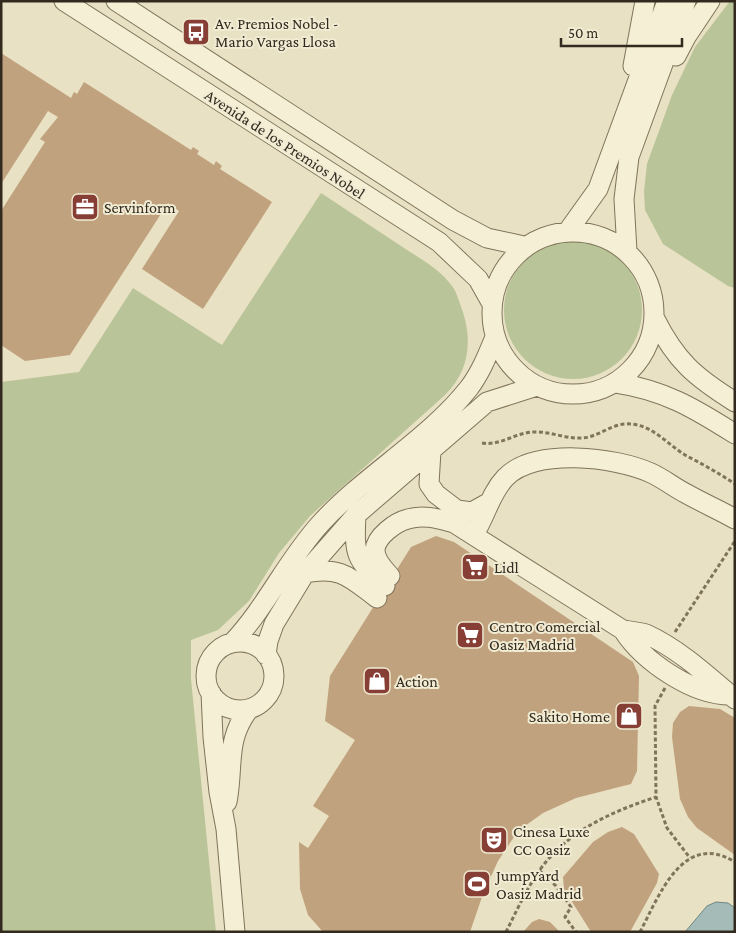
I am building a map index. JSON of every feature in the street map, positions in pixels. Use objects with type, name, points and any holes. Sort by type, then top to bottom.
[{"type":"street","name":"Avenida de los Premios Nobel","points":[[64,1],[439,242],[478,279],[491,302]]},
{"type":"street","name":"Avenida de los Premios Nobel","points":[[116,1],[453,220],[487,238],[524,246]]},
{"type":"street","points":[[627,251],[621,154],[645,1]]},
{"type":"street","points":[[621,154],[667,1]]},
{"type":"street","points":[[621,154],[686,1]]},
{"type":"street","points":[[568,231],[621,154],[686,36],[710,1]]},
{"type":"street","points":[[655,318],[649,344],[636,366],[616,383],[587,394],[556,394],[537,386],[519,374],[506,361],[495,337],[491,320],[491,302],[500,274],[508,262],[524,246],[545,236],[568,231],[599,235],[627,251],[643,270],[652,294],[655,318],[667,343],[686,367],[707,384],[735,402]]},
{"type":"street","points":[[235,932],[224,815],[218,792],[211,693],[206,672],[209,662],[214,653],[233,642],[257,614],[289,562],[321,524],[344,500],[447,412],[470,387],[483,366],[495,337]]},
{"type":"street","points":[[616,383],[644,387],[666,395],[693,407],[735,434]]},
{"type":"street","points":[[266,655],[268,640],[274,624],[305,572],[356,515],[487,402],[537,386]]},
{"type":"street","points":[[430,451],[429,484],[436,494],[457,510],[472,512],[488,503]]},
{"type":"street","points":[[474,534],[486,515],[488,503],[505,478],[520,466],[542,459],[566,458],[635,467],[652,473],[735,519]]},
{"type":"street","points":[[356,515],[356,554],[364,567],[386,583]]},
{"type":"street","points":[[386,583],[383,556],[386,546],[402,533],[418,527],[434,527],[460,536],[474,534],[505,556],[623,630],[645,634],[666,646],[689,661],[732,697]]},
{"type":"street","points":[[305,572],[323,570],[339,572],[386,583]]},
{"type":"street","points":[[623,630],[633,646],[672,674],[707,693],[732,697]]},
{"type":"street","points":[[224,815],[229,793],[233,739],[240,721],[249,709],[265,699],[273,682],[274,672],[266,655],[257,647],[246,642],[233,642]]},
{"type":"street","points":[[211,693],[218,702],[227,707],[238,710],[249,709]]},
{"type":"path","points":[[666,646],[735,541]]},
{"type":"path","points":[[672,674],[655,706],[656,797],[667,828],[690,858]]},
{"type":"path","points":[[506,932],[539,870],[570,837],[615,811],[656,797]]},
{"type":"path","points":[[640,932],[680,864],[704,853],[726,856],[735,862]]},
{"type":"path","points":[[539,870],[556,886],[571,907],[565,917],[576,932]]},
{"type":"green space","points":[[730,1],[735,1],[735,288],[728,286],[663,244],[645,210],[644,191],[647,164],[672,95],[695,47]]},
{"type":"green space","points":[[321,193],[442,274],[455,290],[464,316],[468,340],[465,363],[454,385],[445,395],[310,516],[279,553],[249,601],[218,630],[191,640],[191,679],[216,932],[1,932],[1,382],[79,372],[133,288],[222,345]]},
{"type":"green space","points":[[573,241],[599,246],[622,261],[637,284],[642,310],[637,336],[622,359],[599,374],[573,379],[547,374],[524,359],[509,336],[504,310],[509,284],[524,261],[547,246]]},
{"type":"water","points":[[716,902],[728,903],[735,908],[735,932],[685,932],[707,906]]},
{"type":"building","name":"Servinform","points":[[1,53],[71,98],[74,92],[77,94],[84,82],[191,150],[193,147],[199,151],[197,154],[214,165],[216,161],[222,166],[220,169],[272,202],[203,309],[142,269],[179,211],[168,203],[70,355],[25,361],[1,345],[1,211],[45,142],[40,139],[58,117],[48,111],[1,184]]},
{"type":"building","points":[[436,536],[454,542],[633,662],[639,676],[637,771],[631,784],[576,798],[543,813],[518,831],[498,861],[483,894],[470,932],[323,932],[308,915],[300,889],[299,842],[308,848],[329,816],[313,806],[355,740],[325,721],[330,676],[411,547]]},
{"type":"building","points":[[689,706],[720,709],[735,718],[735,855],[697,828],[688,817],[680,799],[672,737],[673,723],[680,712]]},
{"type":"building","points":[[622,827],[634,834],[659,874],[657,883],[630,932],[591,932],[564,889],[563,877],[593,842],[608,832]]},
{"type":"building","points":[[539,919],[550,922],[560,932],[523,932],[532,922]]},
{"type":"place","name":"Av. Premios Nobel - Mario Vargas Llosa","points":[[196,32]]},
{"type":"place","name":"Servinform","points":[[85,207]]},
{"type":"place","name":"Lidl","points":[[475,567]]},
{"type":"place","name":"Centro Comercial Oasiz Madrid","points":[[470,635]]},
{"type":"place","name":"Action","points":[[377,681]]},
{"type":"place","name":"Sakito Home","points":[[629,716]]},
{"type":"place","name":"Cinesa Luxe CC Oasiz","points":[[494,840]]},
{"type":"place","name":"JumpYard Oasiz Madrid","points":[[477,884]]}]
